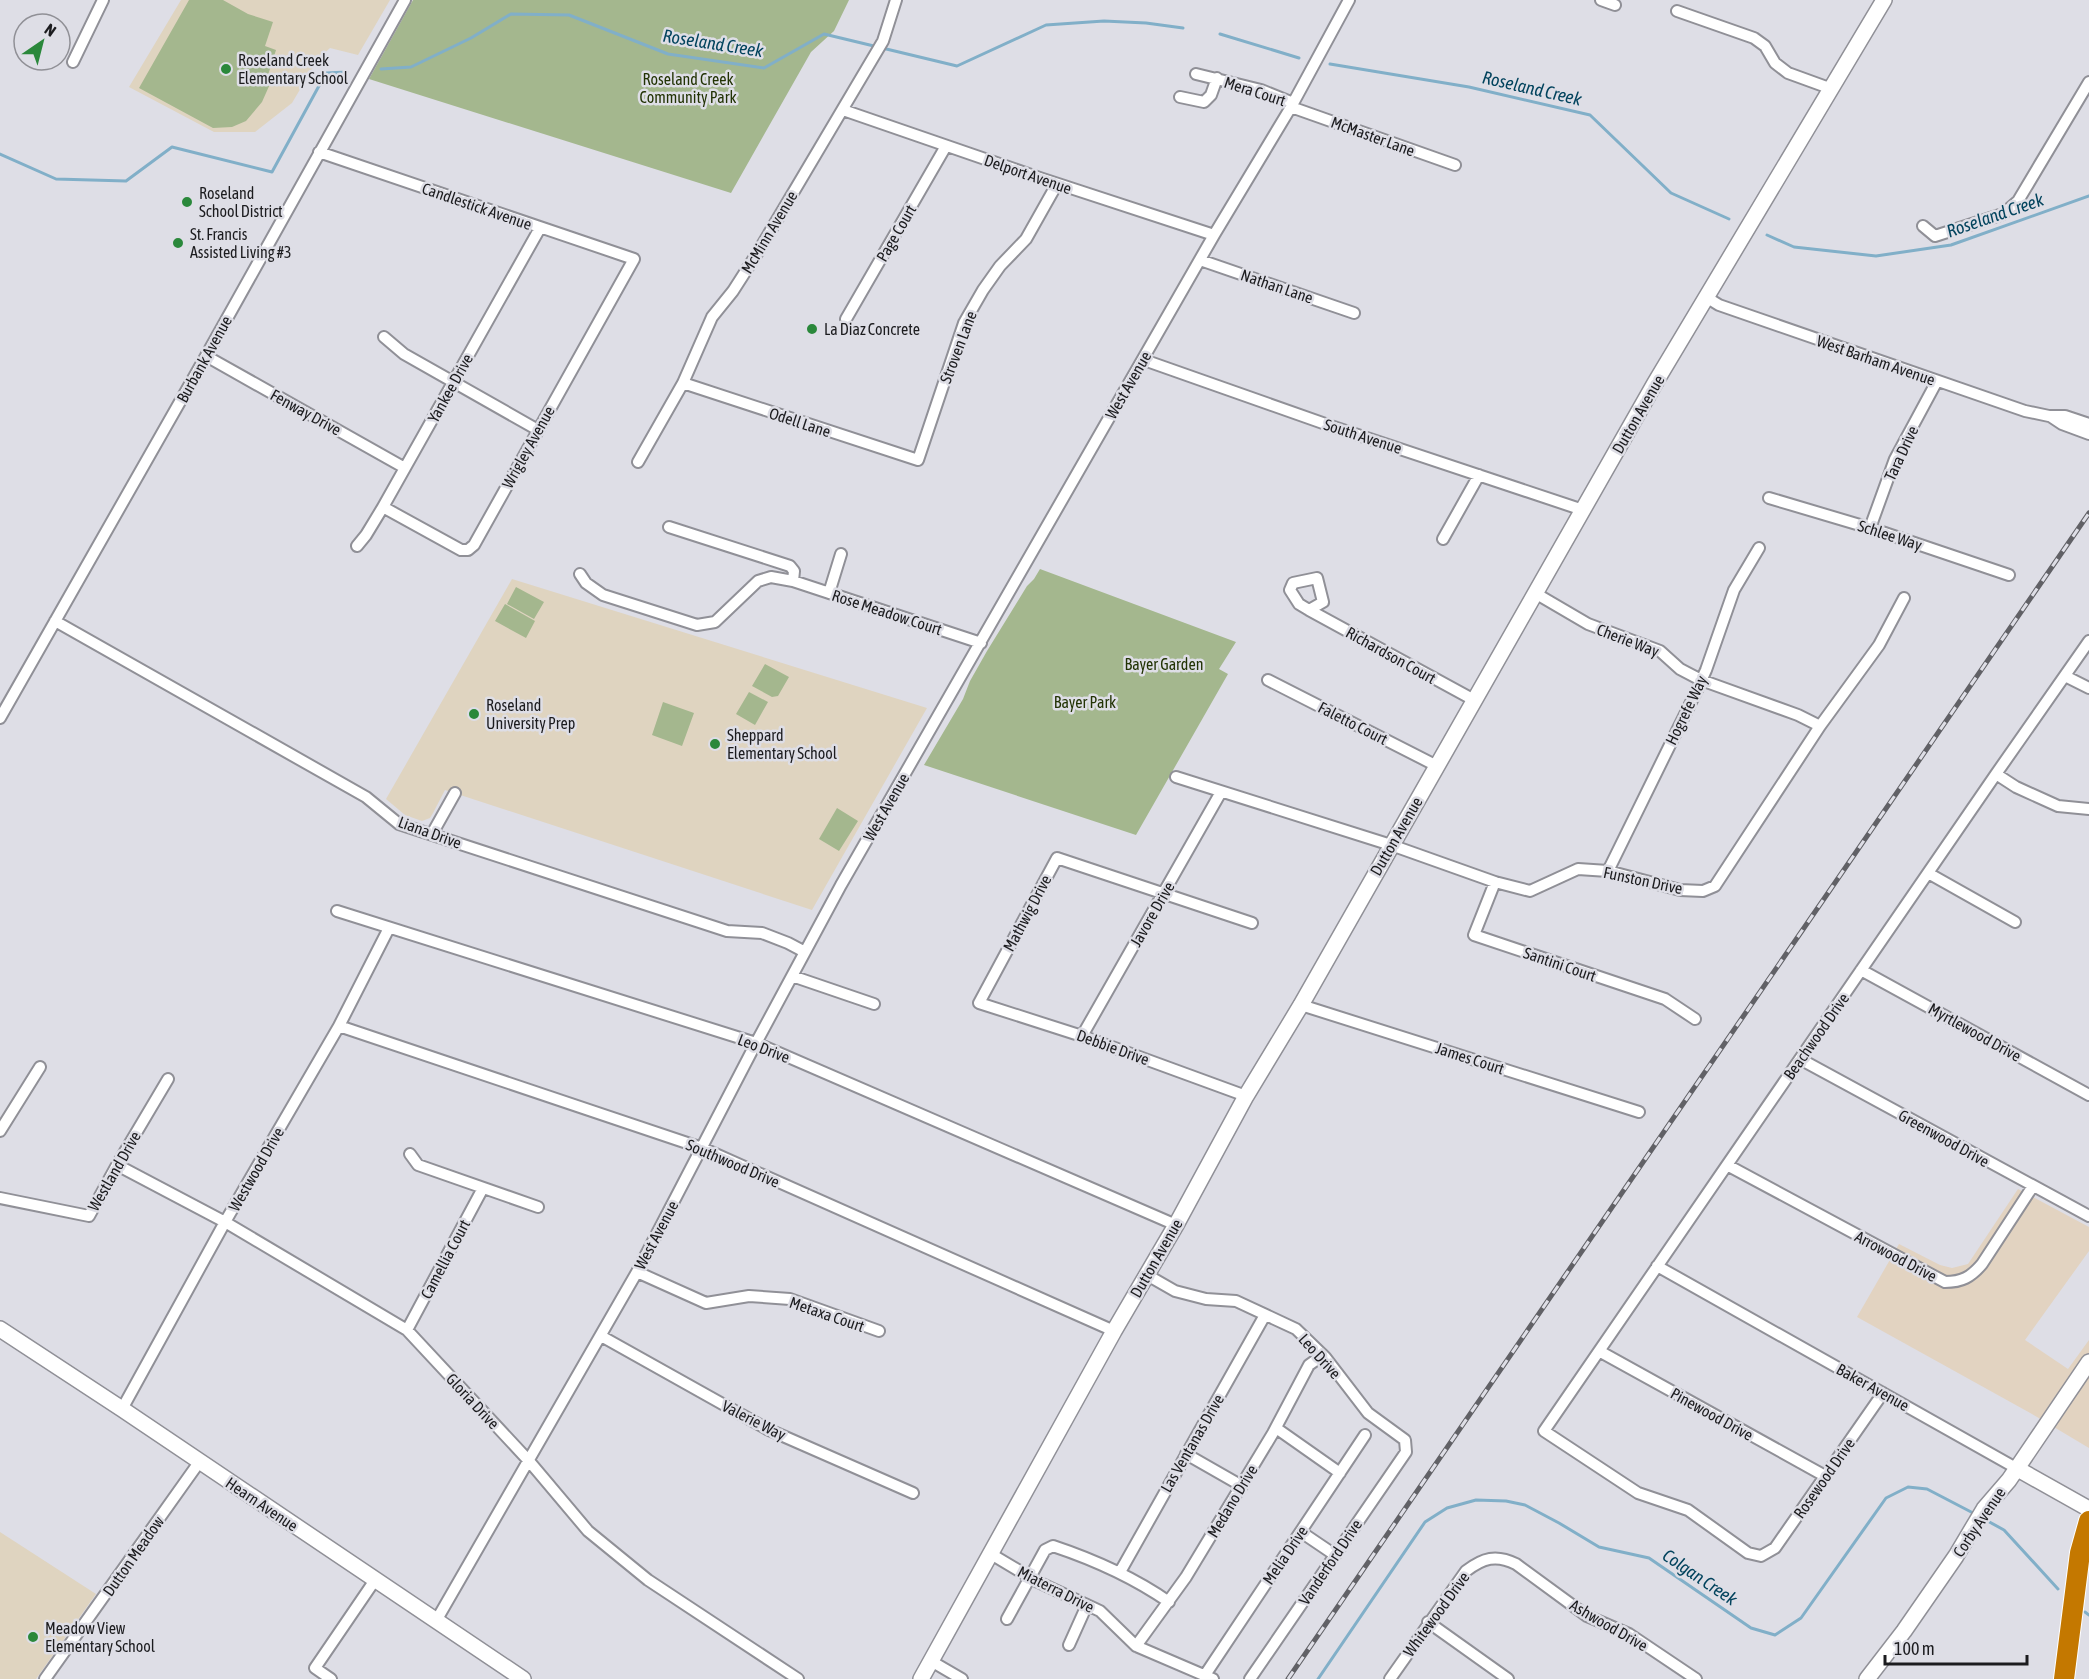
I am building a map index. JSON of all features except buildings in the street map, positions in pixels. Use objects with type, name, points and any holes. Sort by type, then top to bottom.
[{"type":"highway","points":[[2064,1679],[2080,1553],[2089,1521]]},
{"type":"main road","name":"Dutton Avenue","points":[[921,1679],[1246,1096],[1706,297],[1884,0]]},
{"type":"main road","name":"Hearn Avenue","points":[[0,1329],[524,1679]]},
{"type":"main road","name":"Corby Avenue","points":[[1867,1679],[1943,1575],[1984,1509],[2016,1468],[2089,1362]]},
{"type":"main road","name":"Baker Avenue","points":[[2016,1468],[2089,1509]]},
{"type":"street","points":[[73,62],[103,0]]},
{"type":"street","name":"Burbank Avenue","points":[[0,718],[405,0]]},
{"type":"street","name":"McMinn Avenue","points":[[638,462],[682,383],[712,317],[759,252],[883,41],[896,0]]},
{"type":"street","name":"West Avenue","points":[[436,1621],[637,1272],[805,952],[1214,235],[1292,105],[1349,0]]},
{"type":"street","points":[[1601,0],[1615,5]]},
{"type":"street","points":[[1677,11],[1754,38],[1765,46],[1775,63],[1788,73],[1832,88]]},
{"type":"street","name":"Mera Court","points":[[1196,74],[1261,90],[1292,105]]},
{"type":"street","name":"Mera Court","points":[[1180,97],[1204,102],[1211,94],[1217,78]]},
{"type":"street","points":[[1923,225],[1935,236],[2003,214],[2018,201],[2089,82]]},
{"type":"street","name":"McMaster Lane","points":[[1292,105],[1455,165]]},
{"type":"street","name":"Delport Avenue","points":[[843,110],[1214,235]]},
{"type":"street","name":"Page Court","points":[[846,319],[946,146]]},
{"type":"street","name":"Candlestick Avenue","points":[[319,152],[634,259]]},
{"type":"street","name":"Stroven Lane","points":[[918,460],[964,323],[1000,266],[1026,239],[1057,184]]},
{"type":"street","name":"Yankee Drive","points":[[357,546],[383,507],[540,228]]},
{"type":"street","name":"Wrigley Avenue","points":[[383,507],[453,547],[468,550],[478,539],[634,259]]},
{"type":"street","name":"Nathan Lane","points":[[1200,260],[1354,313]]},
{"type":"street","name":"West Barham Avenue","points":[[1706,297],[1719,305],[2025,411],[2049,416],[2065,416],[2089,424]]},
{"type":"street","points":[[384,337],[404,354],[538,430]]},
{"type":"street","name":"Fenway Drive","points":[[206,356],[405,468]]},
{"type":"street","name":"South Avenue","points":[[1144,360],[1288,412],[1583,510]]},
{"type":"street","name":"Tara Drive","points":[[1870,528],[1895,459],[1937,381]]},
{"type":"street","name":"Odell Lane","points":[[682,383],[918,460]]},
{"type":"street","name":"West Barham Avenue","points":[[2049,416],[2062,424],[2089,434]]},
{"type":"street","points":[[1443,539],[1479,475]]},
{"type":"street","name":"Schlee Way","points":[[1769,498],[1870,528],[2009,575]]},
{"type":"street","points":[[669,526],[790,566],[794,571],[793,581]]},
{"type":"street","name":"Hogrefe Way","points":[[1608,871],[1701,680],[1734,590],[1758,548]]},
{"type":"street","points":[[829,593],[841,554]]},
{"type":"street","name":"Rose Meadow Court","points":[[580,574],[586,583],[603,595],[696,625],[708,624],[721,618],[758,581],[771,578],[793,581],[981,643]]},
{"type":"street","name":"Cherie Way","points":[[1535,593],[1588,624],[1660,651],[1680,669],[1701,680],[1820,726]]},
{"type":"street","name":"Funston Drive","points":[[1176,777],[1391,845],[1495,882],[1530,891],[1578,868],[1608,871],[1680,890],[1702,891],[1715,886],[1820,726],[1879,645],[1904,598]]},
{"type":"street","name":"Richardson Court","points":[[1309,610],[1474,700]]},
{"type":"street","name":"Liana Drive","points":[[55,621],[366,797],[399,824],[727,931],[762,933],[805,952]]},
{"type":"street","name":"Beachwood Drive","points":[[1761,1556],[1748,1553],[1688,1510],[1638,1493],[1544,1431],[2089,641]]},
{"type":"street","points":[[2065,676],[2089,688]]},
{"type":"street","name":"Faletto Court","points":[[1268,680],[1437,766]]},
{"type":"street","points":[[1996,774],[2016,788],[2058,806],[2089,809]]},
{"type":"street","name":"Javore Drive","points":[[1082,1036],[1221,792]]},
{"type":"street","points":[[432,834],[455,793]]},
{"type":"street","name":"Mathwig Drive","points":[[979,1003],[1057,858],[1164,892]]},
{"type":"street","points":[[1928,873],[2015,922]]},
{"type":"street","name":"Santini Court","points":[[1495,882],[1474,935],[1665,999],[1695,1019]]},
{"type":"street","points":[[1164,892],[1252,923]]},
{"type":"street","name":"Leo Drive","points":[[337,911],[756,1043],[1176,1225]]},
{"type":"street","name":"Westwood Drive","points":[[122,1409],[225,1222],[339,1026],[389,928]]},
{"type":"street","name":"Myrtlewood Drive","points":[[1861,970],[2089,1095]]},
{"type":"street","points":[[792,976],[874,1004]]},
{"type":"street","name":"Debbie Drive","points":[[979,1003],[1082,1036],[1246,1096]]},
{"type":"street","name":"James Court","points":[[1300,1005],[1639,1112]]},
{"type":"street","name":"Southwood Drive","points":[[339,1026],[702,1148],[1114,1331]]},
{"type":"street","name":"Greenwood Drive","points":[[1800,1059],[2089,1216]]},
{"type":"street","points":[[0,1131],[40,1067]]},
{"type":"street","name":"Westland Drive","points":[[0,1198],[89,1216],[168,1079]]},
{"type":"street","points":[[410,1154],[418,1165],[538,1207]]},
{"type":"street","name":"Gloria Drive","points":[[117,1165],[225,1222],[407,1330],[529,1461],[588,1531],[648,1580],[798,1679]]},
{"type":"street","name":"Arrowood Drive","points":[[1727,1165],[1945,1282],[1959,1282],[1973,1275],[2033,1186]]},
{"type":"street","name":"Camellia Court","points":[[407,1330],[483,1188]]},
{"type":"street","name":"Baker Avenue","points":[[1657,1266],[2016,1468]]},
{"type":"street","name":"Metaxa Court","points":[[637,1272],[706,1304],[749,1296],[790,1299],[879,1331]]},
{"type":"street","name":"Leo Drive","points":[[1147,1275],[1175,1291],[1206,1299],[1236,1301],[1296,1329],[1323,1355],[1368,1413],[1406,1443]]},
{"type":"street","name":"Las Ventanas Drive","points":[[1120,1572],[1264,1315]]},
{"type":"street","name":"Valerie Way","points":[[601,1336],[767,1429],[913,1493]]},
{"type":"street","name":"Pinewood Drive","points":[[1599,1351],[1825,1476]]},
{"type":"street","name":"Medano Drive","points":[[1136,1646],[1169,1602],[1242,1486],[1309,1365],[1323,1355]]},
{"type":"street","name":"Rosewood Drive","points":[[1761,1556],[1775,1548],[1883,1393]]},
{"type":"street","points":[[1276,1428],[1340,1473]]},
{"type":"street","name":"Melia Drive","points":[[1209,1677],[1365,1435]]},
{"type":"street","name":"Vanderford Drive","points":[[1250,1679],[1406,1452],[1406,1443]]},
{"type":"street","points":[[1186,1454],[1242,1486]]},
{"type":"street","name":"Dutton Meadow","points":[[45,1679],[200,1461]]},
{"type":"street","points":[[1301,1532],[1335,1555]]},
{"type":"street","points":[[1007,1619],[1045,1550],[1053,1546],[1120,1572],[1169,1602]]},
{"type":"street","name":"Miaterra Drive","points":[[991,1554],[1029,1577],[1103,1614],[1136,1646],[1209,1677]]},
{"type":"street","name":"Ashwood Drive","points":[[1490,1559],[1503,1558],[1516,1564],[1587,1617],[1629,1634],[1696,1679]]},
{"type":"street","name":"Whitewood Drive","points":[[1390,1679],[1466,1571],[1477,1563],[1490,1559]]},
{"type":"street","points":[[331,1679],[315,1668],[375,1580]]},
{"type":"street","points":[[1069,1645],[1086,1605]]},
{"type":"street","points":[[1428,1622],[1508,1679]]},
{"type":"street","points":[[931,1661],[962,1679]]},
{"type":"shaded area","name":"Roseland Creek Elementary School","points":[[181,0],[390,0],[358,55],[330,48],[318,59],[292,103],[255,132],[214,132],[129,87]]},
{"type":"shaded area","name":"Sheppard Elementary School","points":[[512,579],[927,708],[812,910],[445,790],[430,818],[422,821],[405,815],[386,799]]},
{"type":"shaded area","points":[[2018,1189],[2089,1227],[2089,1251],[2025,1340],[2068,1369],[2089,1340],[2089,1448],[1857,1317],[1899,1244],[1940,1265],[1952,1268],[1968,1264]]},
{"type":"shaded area","name":"Meadow View Elementary School","points":[[0,1532],[96,1594],[36,1679],[0,1679]]},
{"type":"green space","points":[[189,0],[223,0],[248,14],[273,22],[265,46],[276,50],[268,75],[270,84],[262,102],[246,121],[232,127],[213,128],[139,88]]},
{"type":"green space","name":"Roseland Creek Community Park","points":[[413,0],[849,0],[834,31],[811,52],[731,193],[369,79]]},
{"type":"green space","name":"Bayer Park","points":[[1040,569],[1236,642],[1219,669],[1228,674],[1136,835],[924,765],[963,699],[987,651]]},
{"type":"green space","points":[[516,587],[544,602],[534,619],[507,604]]},
{"type":"green space","points":[[505,604],[535,621],[526,638],[495,621]]},
{"type":"green space","points":[[765,664],[789,677],[778,696],[772,697],[752,686]]},
{"type":"green space","points":[[749,692],[768,702],[755,725],[736,714]]},
{"type":"green space","points":[[663,702],[694,713],[682,746],[652,735]]},
{"type":"green space","points":[[837,808],[858,821],[839,851],[819,839]]},
{"type":"waterway","name":"Roseland Creek","points":[[381,69],[411,67],[471,38],[511,14],[569,15],[668,54],[764,68],[824,34],[957,66],[1046,25],[1104,21],[1183,28]]},
{"type":"waterway","name":"Roseland Creek","points":[[1220,34],[1299,58]]},
{"type":"waterway","name":"Roseland Creek","points":[[1330,64],[1469,87],[1590,115],[1671,193],[1729,219]]},
{"type":"waterway","name":"Roseland Creek","points":[[0,154],[56,179],[126,181],[172,147],[272,172],[326,73],[347,72]]},
{"type":"waterway","name":"Roseland Creek","points":[[1767,235],[1794,247],[1876,256],[1951,245],[2089,196]]},
{"type":"waterway","name":"Colgan Creek","points":[[1318,1679],[1425,1522],[1447,1508],[1476,1500],[1506,1501],[1525,1505],[1599,1547],[1649,1558],[1751,1628],[1775,1635],[1801,1618],[1886,1498],[1908,1487],[1927,1489],[1975,1514]]},
{"type":"waterway","name":"Colgan Creek","points":[[1984,1519],[2004,1530],[2058,1589]]},
{"type":"waterway","name":"Colgan Creek","points":[[2085,1612],[2089,1615]]},
{"type":"railway","points":[[1288,1679],[2089,513]]},
{"type":"place","name":"Roseland Creek Elementary School","points":[[226,69]]},
{"type":"place","name":"Roseland School District","points":[[187,202]]},
{"type":"place","name":"St. Francis Assisted Living #3","points":[[178,243]]},
{"type":"place","name":"La Diaz Concrete","points":[[812,329]]},
{"type":"place","name":"Roseland University Prep","points":[[474,714]]},
{"type":"place","name":"Sheppard Elementary School","points":[[715,744]]},
{"type":"place","name":"Meadow View Elementary School","points":[[33,1637]]},
{"type":"park label","name":"Bayer Garden","points":[[1164,664]]}]
